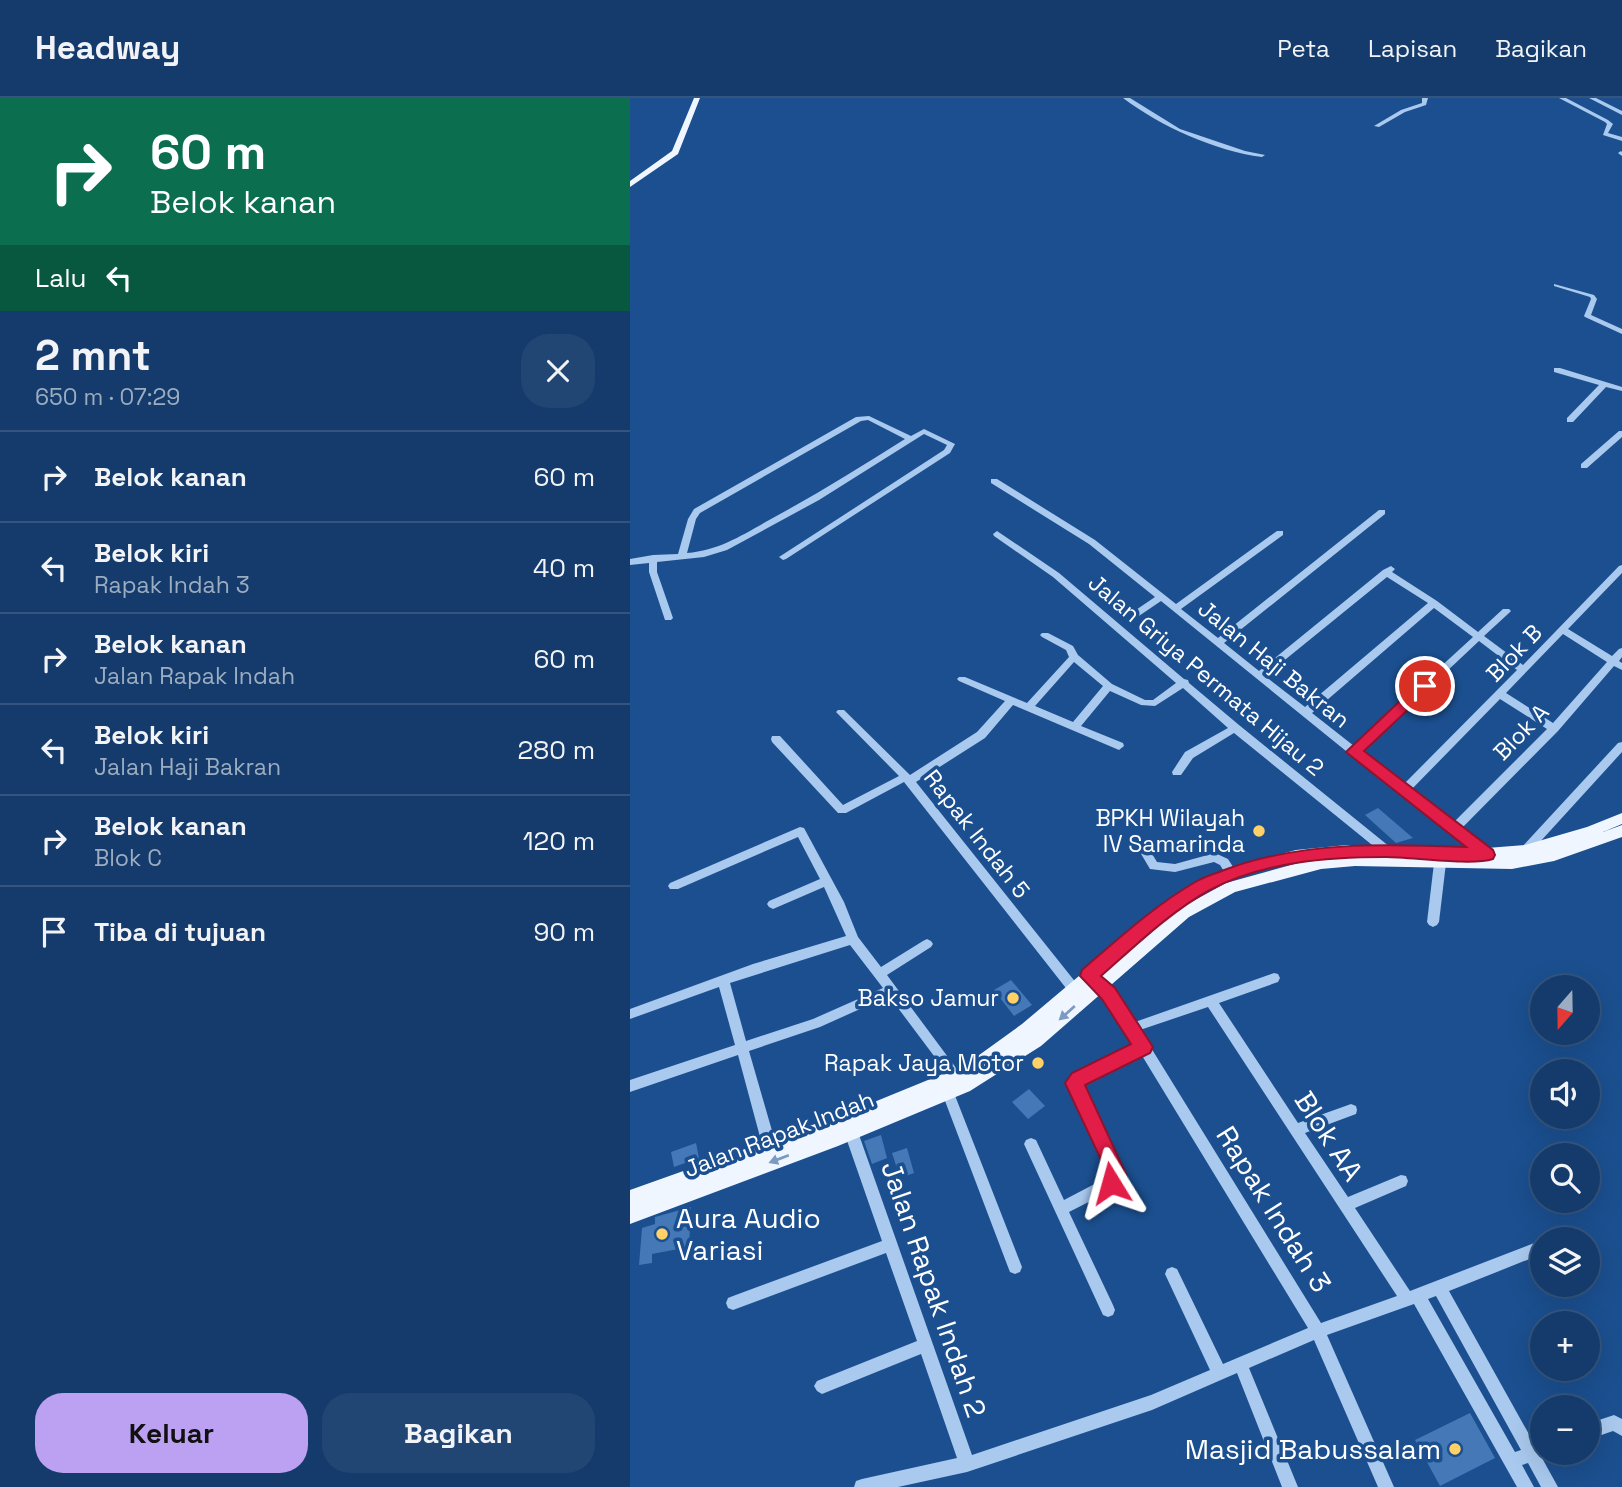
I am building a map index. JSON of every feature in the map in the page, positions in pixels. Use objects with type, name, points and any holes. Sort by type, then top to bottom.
[{"type":"main road","points":[[630,185],[675,152],[697,98]]},
{"type":"main road","name":"Jalan Rapak Indah","points":[[630,1215],[948,1093],[981,1063],[1028,1029],[1073,988],[1094,980],[1196,905],[1259,871],[1320,853],[1386,850],[1487,855],[1525,851],[1580,835],[1622,818]]},
{"type":"main road","name":"Jalan Rapak Indah","points":[[630,1199],[960,1081],[1035,1041],[1140,930],[1187,895],[1231,873],[1355,860],[1440,863],[1520,861],[1554,855],[1622,831]]},
{"type":"street","points":[[1126,98],[1178,130],[1237,151],[1262,155]]},
{"type":"street","points":[[1377,127],[1403,111],[1424,104],[1425,98]]},
{"type":"street","points":[[1562,98],[1571,105],[1606,119],[1610,124],[1605,134],[1622,139]]},
{"type":"street","points":[[1592,98],[1622,113]]},
{"type":"street","points":[[1556,285],[1592,296],[1594,299],[1587,316],[1622,332]]},
{"type":"street","points":[[1557,370],[1622,389]]},
{"type":"street","points":[[1570,420],[1604,384]]},
{"type":"street","points":[[682,555],[692,519],[697,511],[859,419],[869,418],[911,439]]},
{"type":"street","points":[[630,562],[713,552],[733,544],[927,431],[952,446],[783,556]]},
{"type":"street","points":[[1584,466],[1622,433]]},
{"type":"street","name":"Jalan Haji Bakran","points":[[994,481],[1092,542],[1216,643],[1487,855]]},
{"type":"street","points":[[1216,643],[1382,512]]},
{"type":"street","points":[[1175,610],[1280,533]]},
{"type":"street","name":"Jalan Griya Permata Hijau 2","points":[[997,534],[1056,575],[1185,682],[1235,728],[1386,850]]},
{"type":"street","points":[[653,558],[653,572],[668,618]]},
{"type":"street","name":"Blok B","points":[[1403,791],[1501,695],[1521,669],[1564,631],[1622,568]]},
{"type":"street","points":[[1259,676],[1388,570],[1521,669]]},
{"type":"street","points":[[1130,618],[1161,597]]},
{"type":"street","points":[[1305,713],[1434,603]]},
{"type":"street","points":[[1354,752],[1506,611]]},
{"type":"street","points":[[1564,631],[1622,667]]},
{"type":"street","points":[[1045,635],[1070,648],[1074,657],[1109,686],[1150,704],[1185,682]]},
{"type":"street","name":"Blok A","points":[[1455,828],[1554,728],[1622,652]]},
{"type":"street","points":[[1028,708],[1074,657]]},
{"type":"street","points":[[962,679],[1119,746]]},
{"type":"street","points":[[1075,727],[1109,686]]},
{"type":"street","points":[[1501,695],[1554,728]]},
{"type":"street","points":[[776,740],[842,810],[907,779],[981,735],[1011,701]]},
{"type":"street","name":"Rapak Indah 5","points":[[841,712],[907,779],[1073,988]]},
{"type":"street","points":[[1177,772],[1189,755],[1235,728]]},
{"type":"street","points":[[1525,851],[1622,746]]},
{"type":"street","points":[[674,886],[798,831],[803,834],[853,939],[960,1081]]},
{"type":"street","points":[[1136,837],[1154,866],[1175,868],[1215,857],[1224,862],[1231,873]]},
{"type":"street","points":[[1433,922],[1440,863]]},
{"type":"street","points":[[772,904],[827,881]]},
{"type":"street","points":[[630,1014],[723,980],[853,939]]},
{"type":"street","points":[[878,974],[927,944]]},
{"type":"street","points":[[1132,1028],[1274,978]]},
{"type":"street","points":[[723,980],[770,1148]]},
{"type":"street","name":"Rapak Indah 3","points":[[1094,980],[1132,1028],[1318,1331],[1386,1487]]},
{"type":"street","points":[[630,1086],[828,1018],[890,990]]},
{"type":"street","name":"Blok AA","points":[[1210,1000],[1345,1205],[1413,1298],[1526,1487]]},
{"type":"street","points":[[1060,1209],[1111,1183],[1116,1174],[1075,1083],[1078,1079],[1143,1047]]},
{"type":"street","points":[[948,1093],[1015,1266]]},
{"type":"street","points":[[1296,1130],[1351,1110]]},
{"type":"street","name":"Jalan Rapak Indah 2","points":[[851,1132],[967,1464]]},
{"type":"street","points":[[1031,1144],[1108,1310]]},
{"type":"street","points":[[1345,1205],[1401,1181]]},
{"type":"street","points":[[733,1303],[890,1245]]},
{"type":"street","points":[[862,1487],[967,1464],[1152,1402],[1318,1331],[1413,1298],[1530,1252]]},
{"type":"street","points":[[1172,1274],[1220,1374]]},
{"type":"street","points":[[1439,1287],[1530,1440]]},
{"type":"street","points":[[822,1386],[926,1345]]},
{"type":"street","points":[[1241,1366],[1290,1487]]},
{"type":"street","points":[[1600,1428],[1614,1423],[1622,1428]]},
{"type":"street","points":[[1511,1461],[1530,1454]]},
{"type":"street","points":[[1541,1465],[1549,1487]]},
{"type":"building","points":[[1378,808],[1413,838],[1396,843],[1365,815]]},
{"type":"building","name":"Bakso Jamur","points":[[1011,980],[1032,1005],[1014,1016],[994,990]]},
{"type":"building","points":[[1029,1089],[1045,1106],[1028,1119],[1012,1102]]},
{"type":"building","points":[[881,1135],[887,1158],[872,1164],[864,1141]]},
{"type":"building","points":[[696,1143],[699,1158],[674,1167],[671,1152]]},
{"type":"building","points":[[907,1148],[914,1173],[900,1178],[892,1153]]},
{"type":"building","points":[[691,1207],[689,1247],[652,1254],[652,1263],[639,1265],[642,1228],[655,1224],[655,1217]]},
{"type":"building","name":"Masjid Babussalam","points":[[1470,1413],[1495,1458],[1440,1486],[1415,1440]]},
{"type":"place","name":"BPKH Wilayah IV Samarinda","points":[[1259,831]]},
{"type":"place","name":"Bakso Jamur","points":[[1013,998]]},
{"type":"place","name":"Rapak Jaya Motor","points":[[1038,1063]]},
{"type":"place","name":"Aura Audio Variasi","points":[[662,1234]]},
{"type":"place","name":"Masjid Babussalam","points":[[1455,1449]]},
{"type":"route","points":[[1111,1183],[1116,1174],[1115,1167],[1075,1083],[1078,1079],[1143,1047],[1108,993],[1089,976],[1140,930],[1204,885],[1256,865],[1296,856],[1386,850],[1487,855],[1473,841],[1354,752],[1425,686]]}]
